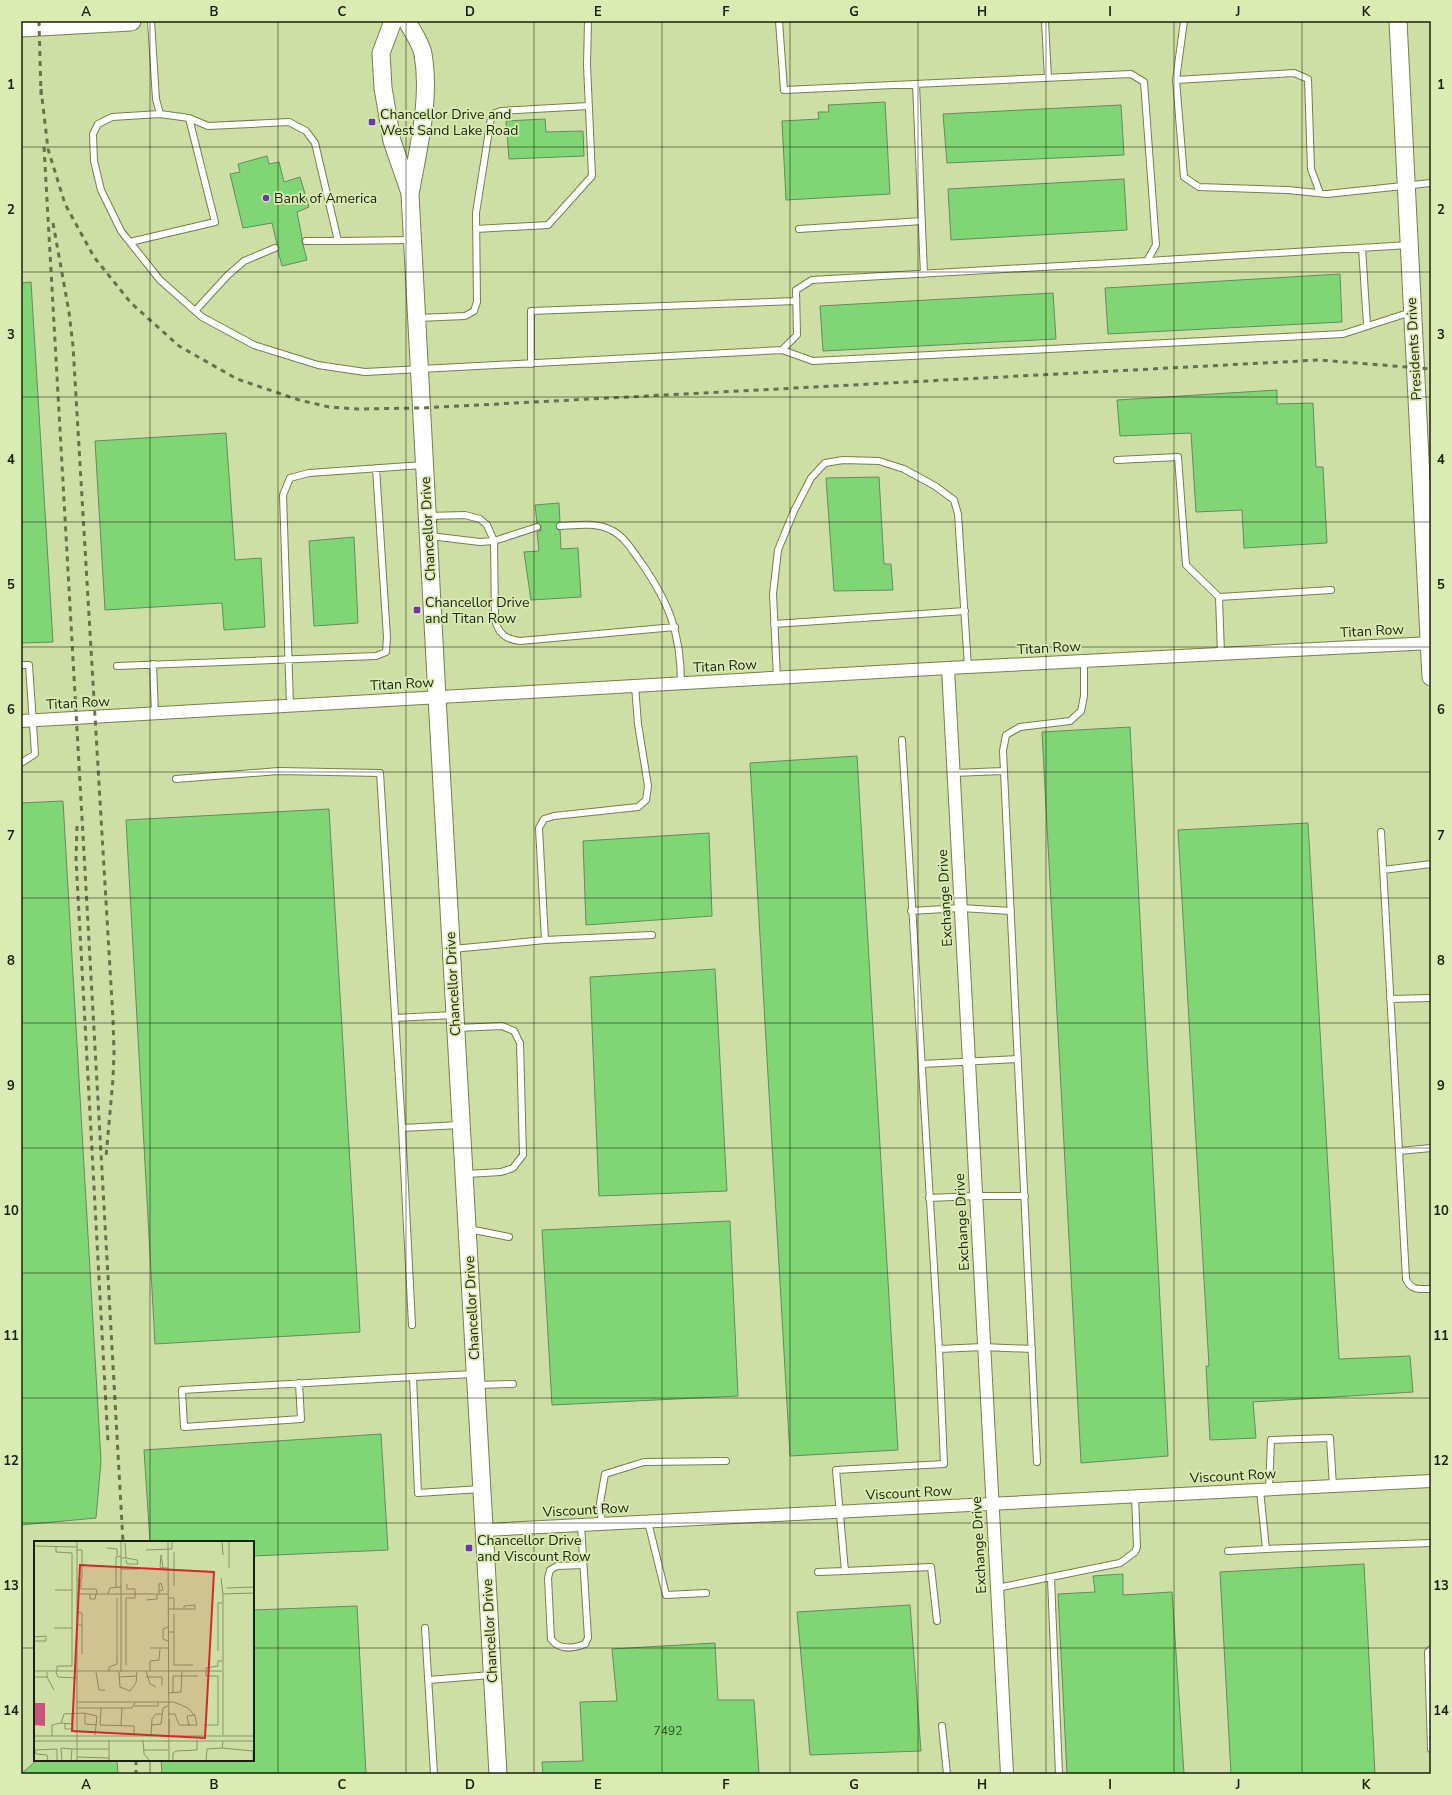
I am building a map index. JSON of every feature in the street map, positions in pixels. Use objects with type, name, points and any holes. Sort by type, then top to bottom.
[{"type":"main road","points":[[21,27],[131,21]]},
{"type":"street","name":"Chancellor Drive","points":[[393,21],[381,53],[383,88],[392,140],[410,194]]},
{"type":"street","name":"Chancellor Drive","points":[[407,21],[423,52],[426,92],[410,194],[498,1774]]},
{"type":"street","name":"Presidents Drive","points":[[1398,21],[1412,312],[1428,575],[1431,677]]},
{"type":"street","name":"Titan Row","points":[[21,721],[948,668],[1430,643]]},
{"type":"street","name":"Exchange Drive","points":[[948,668],[1007,1774]]},
{"type":"street","name":"Viscount Row","points":[[485,1530],[1431,1481]]},
{"type":"lane","points":[[151,21],[156,99],[160,114]]},
{"type":"lane","points":[[476,229],[548,225],[592,176],[588,106],[588,21]]},
{"type":"lane","points":[[779,21],[784,90],[1131,74],[1144,82],[1156,245],[1147,261]]},
{"type":"lane","points":[[1045,21],[1048,78]]},
{"type":"lane","points":[[1184,21],[1176,80],[1184,177],[1199,187],[1288,190],[1320,193],[1406,184],[1431,183]]},
{"type":"lane","points":[[1176,80],[1294,73],[1308,79],[1311,170],[1320,193]]},
{"type":"lane","points":[[916,84],[924,274]]},
{"type":"lane","points":[[417,318],[465,316],[474,311],[477,302],[476,213],[491,118],[495,113],[501,111],[588,106]]},
{"type":"lane","points":[[338,241],[315,143],[306,131],[289,122],[208,126],[189,118],[160,114],[112,116],[98,124],[93,134],[94,162],[101,190],[121,231],[160,280],[195,311],[202,317],[254,346],[318,365],[365,372],[782,350],[813,362],[1343,334],[1367,325],[1412,312]]},
{"type":"lane","points":[[130,242],[215,222],[189,118]]},
{"type":"lane","points":[[799,229],[922,221]]},
{"type":"lane","points":[[306,241],[413,240]]},
{"type":"lane","points":[[782,350],[797,335],[796,290],[812,280],[1409,245]]},
{"type":"lane","points":[[195,311],[227,276],[244,261],[275,248]]},
{"type":"lane","points":[[1362,248],[1367,325]]},
{"type":"lane","points":[[531,364],[531,311],[796,301]]},
{"type":"lane","points":[[1117,460],[1178,457],[1186,565],[1219,597],[1221,654]]},
{"type":"lane","points":[[778,678],[773,594],[778,550],[794,511],[811,478],[825,463],[843,460],[879,461],[898,467],[935,486],[954,500],[958,514],[968,667]]},
{"type":"lane","points":[[290,705],[283,495],[290,478],[309,473],[425,465]]},
{"type":"lane","points":[[117,666],[376,656],[386,652],[387,637],[376,468]]},
{"type":"lane","points":[[427,516],[465,515],[480,519],[488,525],[494,541],[494,620],[497,628],[505,637],[520,641],[675,627]]},
{"type":"lane","points":[[560,526],[592,524],[611,530],[623,538],[639,558],[660,592],[675,627],[679,647],[681,684]]},
{"type":"lane","points":[[428,536],[480,542],[494,541],[537,527]]},
{"type":"lane","points":[[1219,597],[1331,590]]},
{"type":"lane","points":[[774,624],[965,611]]},
{"type":"lane","points":[[1037,1462],[1003,751],[1006,735],[1020,727],[1070,721],[1081,711],[1084,696],[1084,661]]},
{"type":"lane","points":[[153,664],[155,713]]},
{"type":"lane","points":[[21,665],[29,665],[34,720],[35,754],[21,763]]},
{"type":"lane","points":[[545,940],[539,828],[544,819],[554,816],[638,807],[646,800],[648,786],[638,724],[635,686]]},
{"type":"lane","points":[[845,1571],[836,1470],[944,1464],[939,1349],[922,1064],[911,911],[902,740]]},
{"type":"lane","points":[[176,779],[279,771],[380,774],[396,1018],[412,1325]]},
{"type":"lane","points":[[953,773],[1004,771]]},
{"type":"lane","points":[[1381,832],[1406,1279],[1408,1284],[1415,1289],[1431,1289]]},
{"type":"lane","points":[[1383,870],[1431,864]]},
{"type":"lane","points":[[911,911],[960,908],[1011,910]]},
{"type":"lane","points":[[451,949],[545,940],[652,935]]},
{"type":"lane","points":[[1390,998],[1431,998]]},
{"type":"lane","points":[[396,1018],[455,1021],[502,1026],[514,1031],[520,1042],[523,1155],[513,1168],[501,1172],[464,1174]]},
{"type":"lane","points":[[922,1064],[1018,1059]]},
{"type":"lane","points":[[402,1128],[461,1125]]},
{"type":"lane","points":[[1398,1151],[1431,1148]]},
{"type":"lane","points":[[929,1198],[1024,1196]]},
{"type":"lane","points":[[467,1229],[509,1237]]},
{"type":"lane","points":[[939,1349],[984,1347],[1032,1349]]},
{"type":"lane","points":[[413,1377],[418,1493],[482,1489]]},
{"type":"lane","points":[[299,1383],[301,1419],[184,1427],[182,1390],[299,1383],[413,1377],[476,1379],[513,1384]]},
{"type":"lane","points":[[1266,1549],[1264,1489],[1271,1440],[1330,1438],[1333,1486]]},
{"type":"lane","points":[[602,1524],[600,1503],[605,1474],[644,1462],[726,1461]]},
{"type":"lane","points":[[997,1588],[1120,1563],[1135,1552],[1137,1547],[1135,1496]]},
{"type":"lane","points":[[648,1522],[666,1595],[706,1593]]},
{"type":"lane","points":[[581,1525],[588,1638],[584,1644],[577,1648],[564,1648],[556,1645],[551,1639],[548,1578],[550,1570],[557,1566],[583,1565]]},
{"type":"lane","points":[[1228,1551],[1431,1543]]},
{"type":"lane","points":[[818,1572],[931,1567],[937,1621]]},
{"type":"lane","points":[[1051,1578],[1059,1774]]},
{"type":"lane","points":[[425,1628],[434,1774]]},
{"type":"lane","points":[[1431,1649],[1428,1652],[1431,1749]]},
{"type":"lane","points":[[428,1680],[492,1674]]},
{"type":"lane","points":[[942,1726],[946,1774]]},
{"type":"building","points":[[885,102],[890,194],[786,200],[782,121],[819,119],[818,112],[829,112],[828,105]]},
{"type":"building","points":[[1121,105],[1124,155],[947,163],[943,114]]},
{"type":"building","points":[[545,119],[546,132],[583,131],[584,156],[509,159],[506,121]]},
{"type":"building","points":[[267,156],[269,164],[279,162],[284,182],[300,177],[309,207],[297,212],[307,260],[282,266],[278,251],[279,247],[272,223],[243,228],[230,174],[240,172],[238,164]]},
{"type":"building","points":[[1124,179],[1127,230],[951,240],[948,189]]},
{"type":"building","points":[[1340,274],[1342,322],[1108,334],[1105,288]]},
{"type":"building","points":[[31,282],[53,642],[21,643],[21,283]]},
{"type":"building","points":[[1053,293],[1056,339],[823,351],[820,306]]},
{"type":"building","points":[[1277,390],[1277,404],[1313,403],[1316,467],[1323,467],[1327,543],[1244,548],[1242,510],[1196,512],[1191,433],[1120,436],[1117,400]]},
{"type":"building","points":[[226,433],[235,560],[261,558],[265,627],[224,630],[222,603],[105,610],[95,441]]},
{"type":"building","points":[[879,477],[884,564],[891,564],[893,590],[834,591],[826,478]]},
{"type":"building","points":[[559,503],[560,522],[556,526],[557,529],[560,530],[561,549],[578,548],[581,597],[531,600],[524,552],[539,551],[537,532],[541,530],[541,526],[537,523],[535,505]]},
{"type":"building","points":[[354,537],[358,623],[314,626],[309,541]]},
{"type":"building","points":[[1130,727],[1168,1456],[1081,1463],[1042,732]]},
{"type":"building","points":[[857,756],[898,1450],[790,1456],[750,763]]},
{"type":"building","points":[[63,801],[101,1461],[96,1518],[21,1525],[21,803]]},
{"type":"building","points":[[329,809],[360,1332],[155,1344],[126,820]]},
{"type":"building","points":[[1308,823],[1339,1359],[1410,1356],[1413,1392],[1253,1402],[1256,1438],[1210,1440],[1206,1366],[1209,1366],[1178,830]]},
{"type":"building","points":[[709,833],[712,916],[586,925],[583,841]]},
{"type":"building","points":[[715,969],[727,1191],[599,1196],[590,977]]},
{"type":"building","points":[[730,1221],[738,1396],[552,1405],[542,1230]]},
{"type":"building","points":[[381,1434],[388,1550],[254,1556],[254,1541],[150,1541],[144,1450]]},
{"type":"building","points":[[1364,1564],[1375,1774],[1231,1774],[1220,1572]]},
{"type":"building","points":[[1123,1574],[1123,1595],[1172,1592],[1184,1774],[1067,1774],[1058,1594],[1095,1592],[1093,1576]]},
{"type":"building","points":[[910,1605],[921,1751],[810,1755],[797,1612]]},
{"type":"building","points":[[357,1606],[366,1774],[162,1774],[161,1761],[254,1761],[254,1610]]},
{"type":"building","points":[[715,1643],[718,1700],[754,1700],[759,1774],[543,1774],[542,1762],[583,1761],[580,1702],[617,1701],[612,1649]]},
{"type":"building","points":[[36,1761],[117,1761],[118,1774],[21,1774]]},
{"type":"railway","points":[[39,21],[41,95]]},
{"type":"railway","points":[[41,89],[48,149],[65,204],[94,257],[131,303],[179,346],[237,379],[299,400],[329,407],[358,409],[422,408],[1319,360],[1431,369]]},
{"type":"railway","points":[[44,147],[123,1541]]},
{"type":"railway","points":[[53,223],[69,312],[73,346],[113,1019],[113,1079],[106,1157]]},
{"type":"railway","points":[[77,826],[76,859],[108,1442]]},
{"type":"railway","points":[[136,1761],[136,1774]]},
{"type":"place","name":"Chancellor Drive and West Sand Lake Road","points":[[372,122]]},
{"type":"place","name":"Bank of America","points":[[266,198]]},
{"type":"place","name":"Chancellor Drive and Titan Row","points":[[417,610]]},
{"type":"place","name":"Chancellor Drive and Viscount Row","points":[[469,1548]]}]
